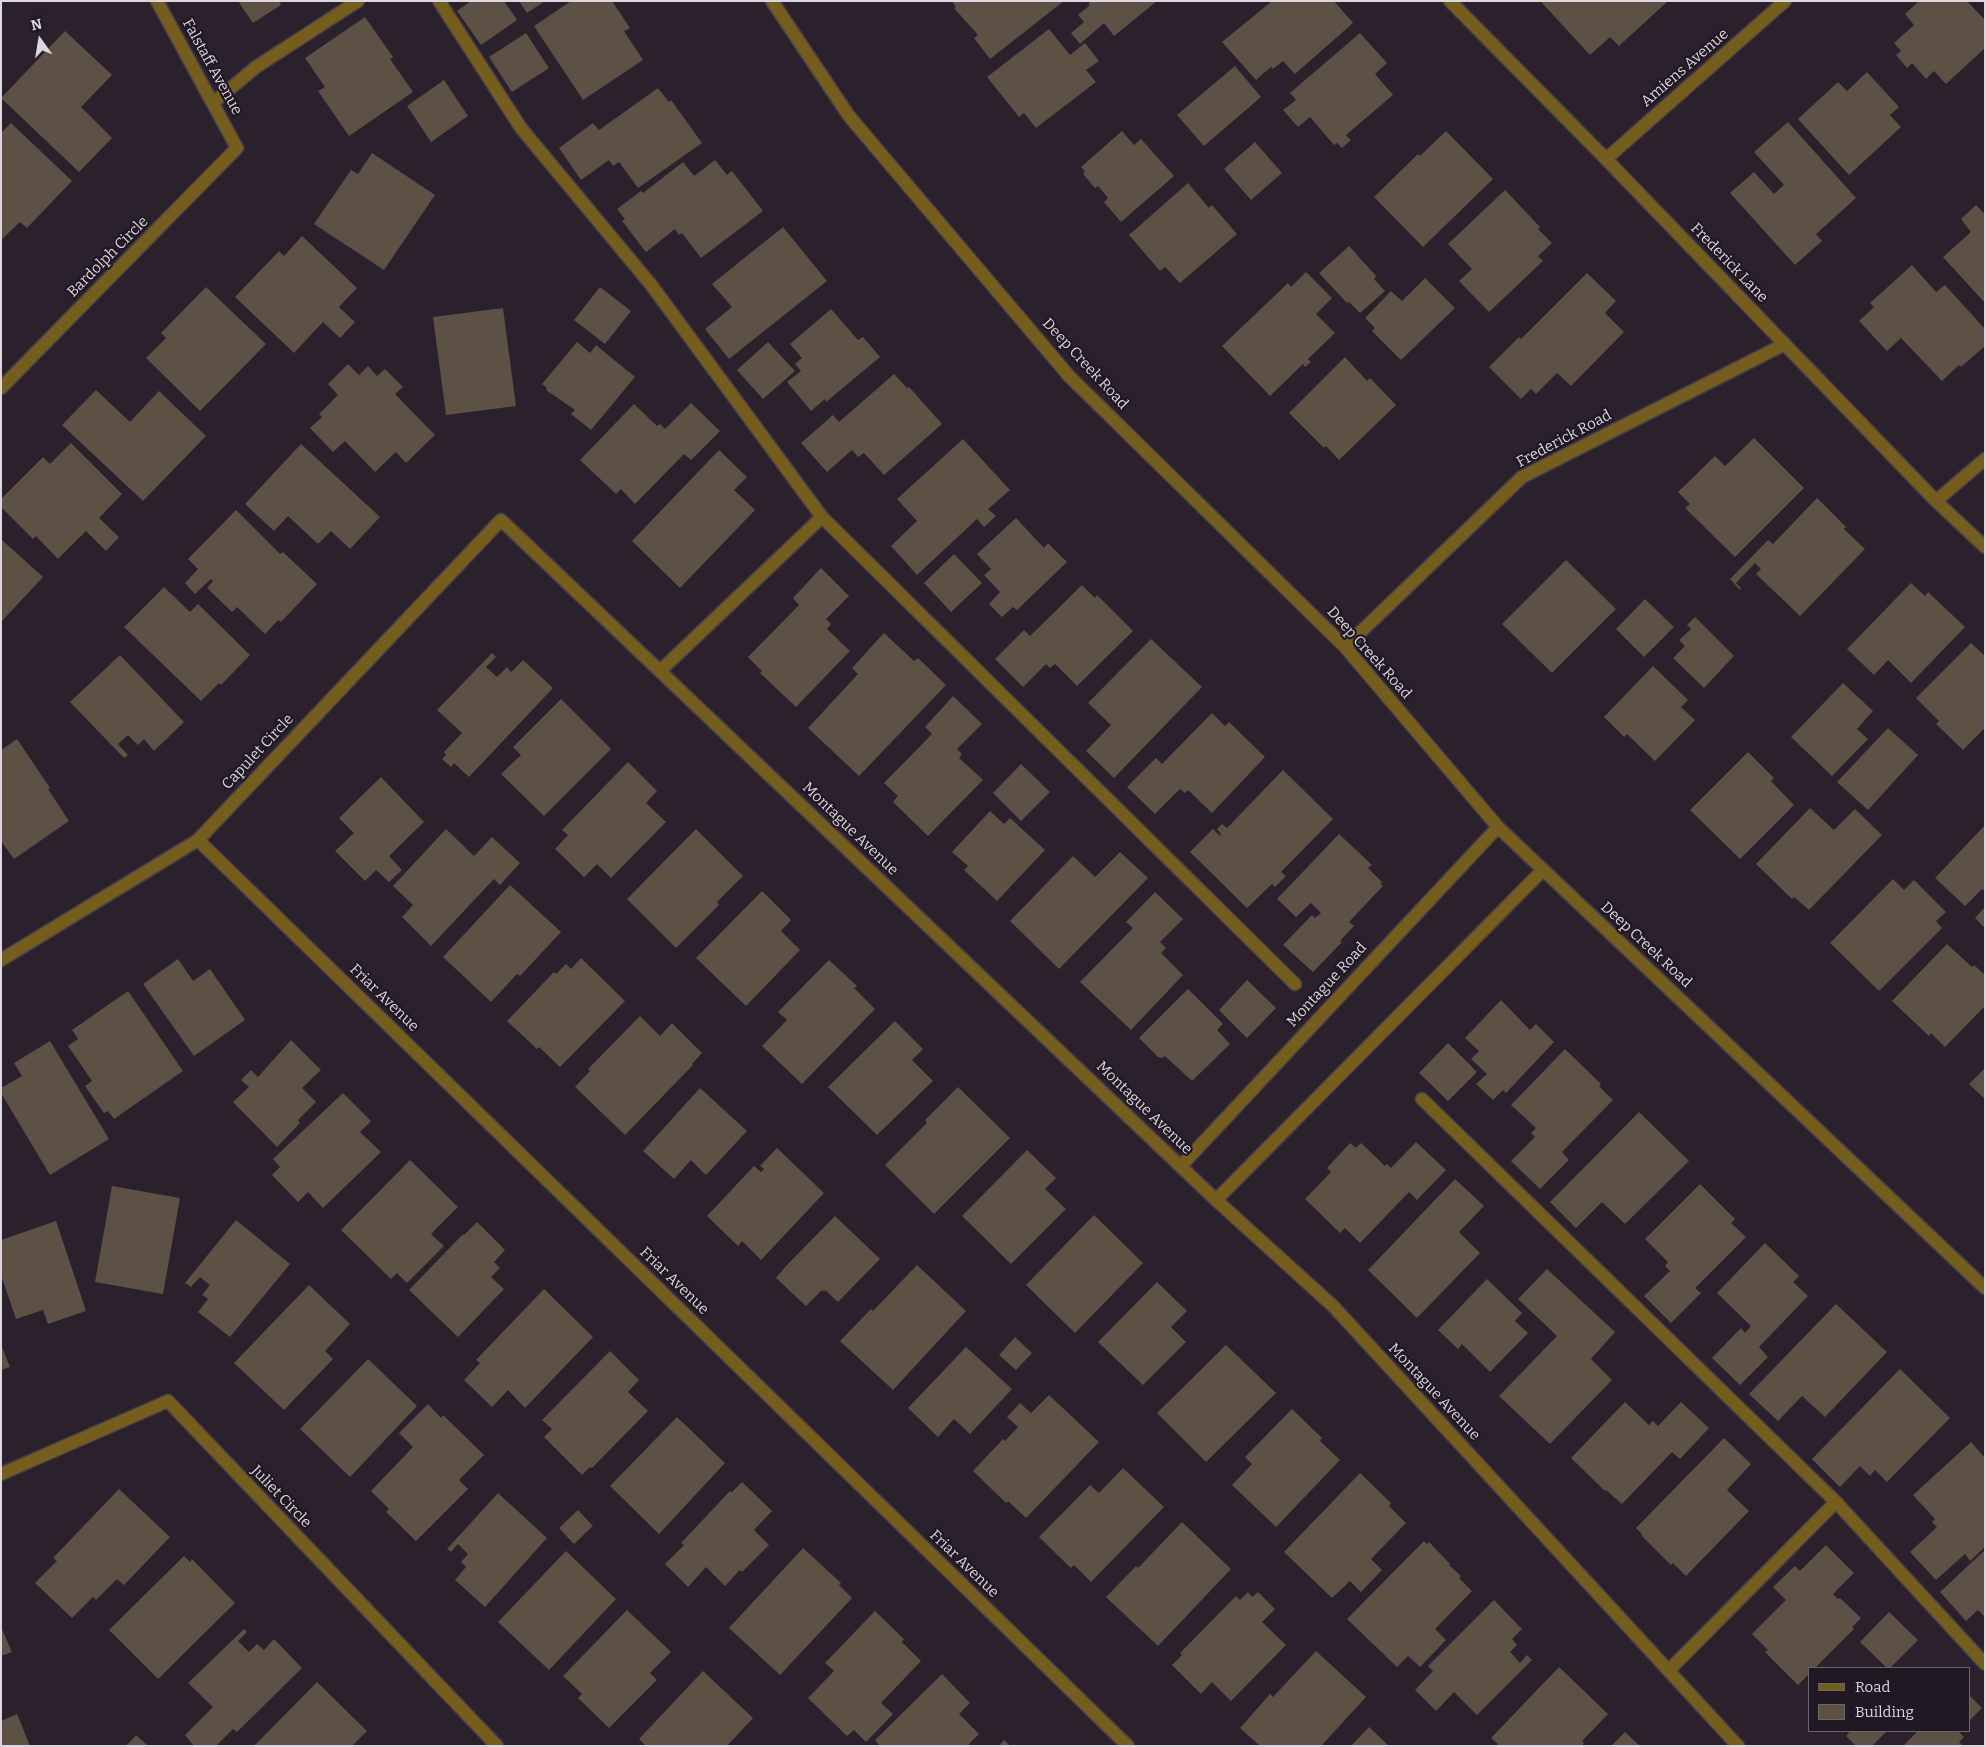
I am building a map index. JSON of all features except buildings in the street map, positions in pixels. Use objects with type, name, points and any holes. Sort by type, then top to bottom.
[{"type":"street","name":"Falstaff Avenue","points":[[157,1],[237,148]]},
{"type":"street","points":[[212,103],[256,67],[358,1]]},
{"type":"street","points":[[439,1],[521,128],[652,286],[822,517],[1295,984]]},
{"type":"street","name":"Deep Creek Road","points":[[772,1],[849,116],[1070,376],[1345,647],[1498,827],[1985,1288]]},
{"type":"street","name":"Frederick Lane","points":[[1450,1],[1936,501],[1985,547]]},
{"type":"street","name":"Amiens Avenue","points":[[1606,160],[1785,1]]},
{"type":"street","name":"Bardolph Circle","points":[[1,388],[237,148]]},
{"type":"street","name":"Frederick Road","points":[[1345,647],[1522,477],[1785,344]]},
{"type":"street","points":[[1936,501],[1985,459]]},
{"type":"street","points":[[660,671],[822,517]]},
{"type":"street","name":"Montague Avenue","points":[[501,520],[1216,1200],[1333,1306],[1738,1746]]},
{"type":"street","name":"Capulet Circle","points":[[1,960],[198,840],[501,520]]},
{"type":"street","name":"Montague Road","points":[[1181,1166],[1498,827]]},
{"type":"street","name":"Friar Avenue","points":[[198,840],[1128,1746]]},
{"type":"street","points":[[1216,1200],[1543,870]]},
{"type":"street","points":[[1422,1099],[1836,1502],[1985,1664]]},
{"type":"street","name":"Juliet Circle","points":[[1,1474],[168,1402],[497,1746]]},
{"type":"street","points":[[1669,1670],[1836,1502]]}]
